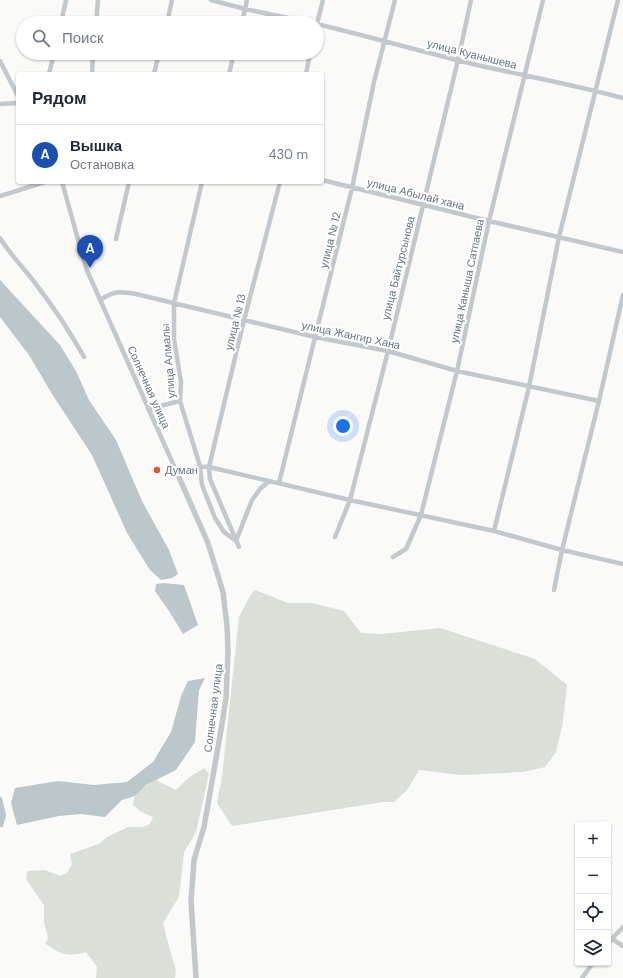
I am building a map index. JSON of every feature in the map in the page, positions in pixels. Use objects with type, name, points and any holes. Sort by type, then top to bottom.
[{"type":"street","points":[[63,16],[66,0]]},
{"type":"street","points":[[97,16],[98,0]]},
{"type":"street","points":[[169,16],[172,0]]},
{"type":"street","points":[[211,0],[278,16]]},
{"type":"street","points":[[244,16],[248,0]]},
{"type":"street","points":[[319,16],[323,0]]},
{"type":"street","name":"улица № 12","points":[[279,483],[352,188],[374,82],[386,41],[395,0]]},
{"type":"street","name":"улица Байтурсынова","points":[[335,537],[350,500],[388,351],[471,0]]},
{"type":"street","name":"улица Каныша Сатпаева","points":[[392,557],[406,549],[421,515],[457,371],[488,221],[544,0]]},
{"type":"street","points":[[494,531],[529,387],[559,237],[618,0]]},
{"type":"street","name":"улица Куанышева","points":[[324,26],[458,60],[623,98]]},
{"type":"street","points":[[49,72],[52,60]]},
{"type":"street","points":[[92,72],[93,60]]},
{"type":"street","points":[[154,72],[157,60]]},
{"type":"street","points":[[229,72],[232,60]]},
{"type":"street","points":[[306,72],[309,60]]},
{"type":"street","points":[[0,61],[16,92]]},
{"type":"street","points":[[0,104],[16,103]]},
{"type":"street","name":"улица Абылай хана","points":[[324,181],[488,221],[623,252]]},
{"type":"street","points":[[0,196],[39,184]]},
{"type":"street","name":"Солнечная улица","points":[[63,184],[86,268],[208,544],[223,592],[228,651],[226,698],[216,764],[204,827],[194,860],[192,900],[196,978]]},
{"type":"street","points":[[116,239],[129,184]]},
{"type":"street","name":"улица Алмалы","points":[[202,184],[174,303],[174,340],[181,382],[180,401],[200,466],[202,486],[215,518],[224,532],[236,541]]},
{"type":"street","name":"улица № 13","points":[[209,467],[244,320],[279,184]]},
{"type":"street","points":[[0,238],[64,322],[84,357]]},
{"type":"street","name":"улица Жангир Хана","points":[[100,300],[112,293],[120,292],[174,303],[315,337],[388,351],[457,371],[599,401]]},
{"type":"street","points":[[554,590],[562,550],[599,401],[623,294]]},
{"type":"street","points":[[148,409],[180,401]]},
{"type":"street","points":[[178,475],[191,468],[200,466],[209,467],[269,482],[494,531],[562,550],[623,564]]},
{"type":"street","points":[[209,467],[210,479],[239,547]]},
{"type":"street","points":[[236,541],[252,500],[260,489],[269,482]]},
{"type":"street","points":[[623,927],[612,939],[623,946]]},
{"type":"street","points":[[582,978],[591,966]]},
{"type":"shaded area","points":[[0,280],[60,345],[76,371],[89,400],[116,440],[142,501],[169,550],[178,574],[172,578],[161,580],[150,570],[127,533],[92,455],[52,394],[29,355],[0,317]]},
{"type":"shaded area","points":[[163,583],[184,585],[198,625],[183,634],[155,591],[156,584]]},
{"type":"shaded area","points":[[255,590],[288,603],[312,603],[344,611],[361,633],[381,634],[440,628],[535,659],[567,685],[563,722],[556,752],[545,767],[523,772],[461,775],[419,770],[407,790],[394,802],[383,802],[232,826],[217,803],[222,777],[239,617],[250,596]]},
{"type":"shaded area","points":[[205,678],[199,690],[195,742],[176,770],[146,785],[135,796],[122,800],[105,817],[81,814],[59,816],[17,825],[11,803],[15,788],[58,781],[94,785],[127,782],[153,762],[171,732],[181,696],[188,681]]},
{"type":"shaded area","points":[[204,768],[209,774],[196,832],[184,852],[179,897],[163,923],[176,970],[175,978],[96,978],[97,967],[86,952],[64,954],[45,944],[48,938],[44,922],[44,905],[26,879],[28,871],[45,870],[60,876],[67,873],[72,864],[70,854],[99,844],[107,837],[128,827],[143,827],[150,824],[153,817],[141,812],[133,805],[135,796],[144,787],[156,780],[176,790],[188,778]]},
{"type":"shaded area","points":[[0,796],[2,798],[6,815],[3,827],[0,827]]},
{"type":"place","name":"Вышка","points":[[90,268]]},
{"type":"place","name":"Думан","points":[[157,470]]}]
